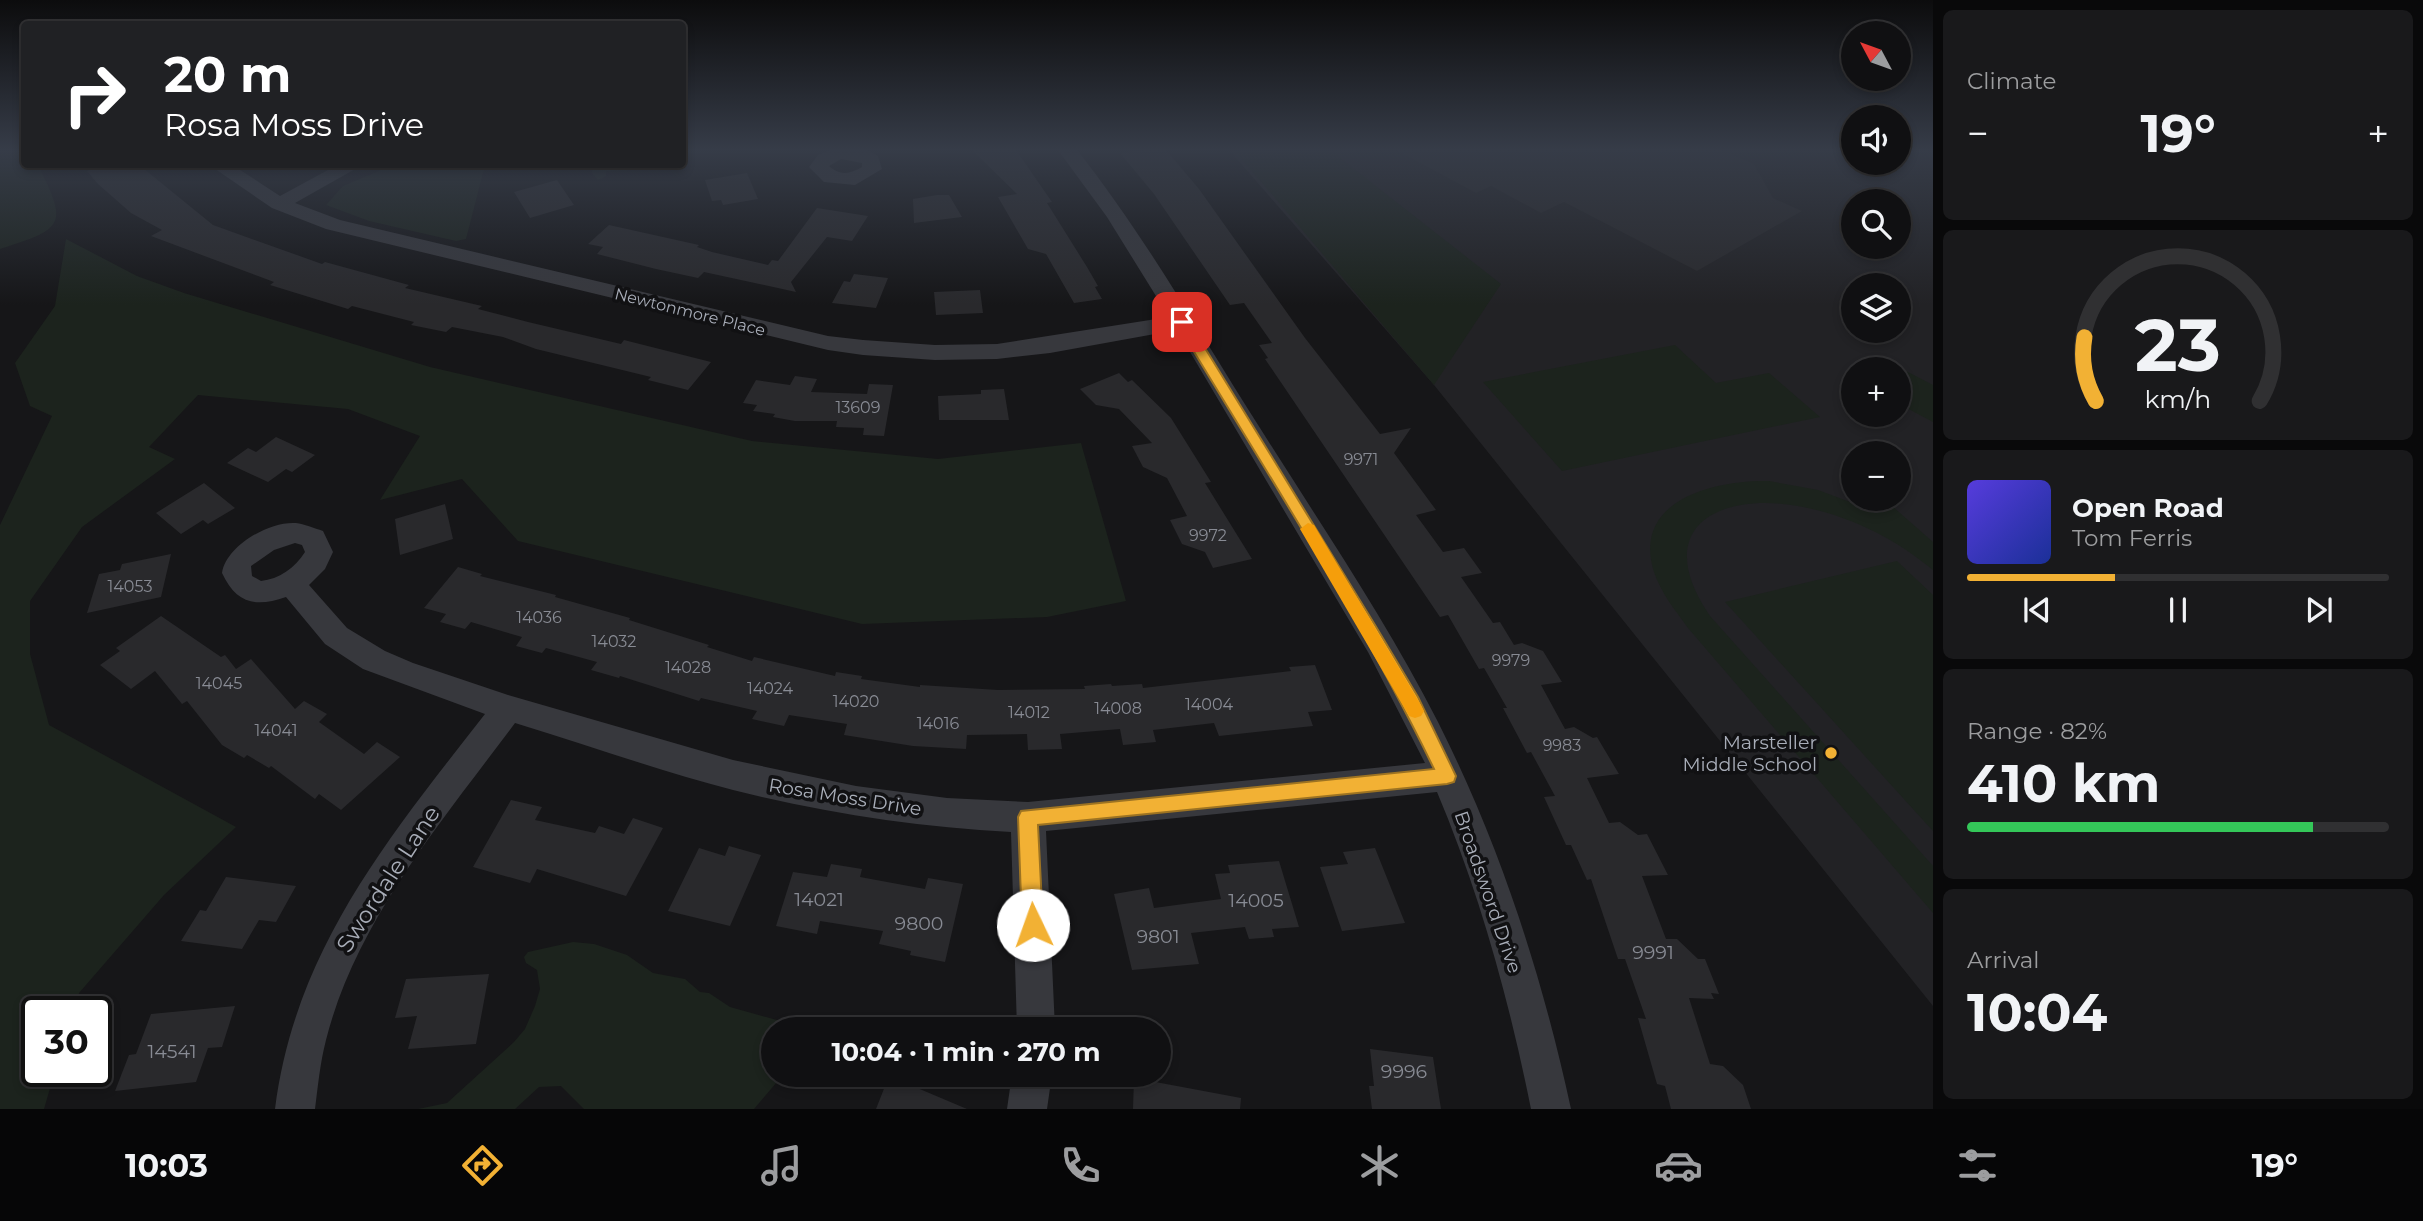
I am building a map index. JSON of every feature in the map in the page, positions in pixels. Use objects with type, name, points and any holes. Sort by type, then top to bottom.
[{"type":"street","name":"Newtonmore Place","points":[[276,202],[333,225],[378,237],[779,333],[878,350],[987,351],[1182,322]]},
{"type":"street","points":[[279,204],[283,202]]},
{"type":"street","name":"Broadsword Drive","points":[[1105,202],[1182,322],[1369,630],[1411,703],[1447,776],[1480,856],[1507,941],[1542,1065],[1551,1109]]},
{"type":"street","name":"Rosa Moss Drive","points":[[291,583],[336,636],[355,649],[404,673],[508,708],[769,785],[856,801],[947,813],[1028,817],[1447,776]]},
{"type":"street","name":"Swordale Lane","points":[[295,1109],[308,1033],[341,949],[364,908],[430,811],[508,708]]},
{"type":"street","points":[[1028,817],[1036,1017]]},
{"type":"street","points":[[1027,1109],[1030,1087]]},
{"type":"shaded area","points":[[0,202],[54,202],[56,213],[48,230],[0,249]]},
{"type":"shaded area","points":[[329,202],[476,202],[466,239],[456,241],[369,221],[326,205]]},
{"type":"shaded area","name":"Marsteller Middle School","points":[[1274,202],[1841,202],[1841,259],[1911,259],[1911,202],[1933,202],[1933,1006],[1434,385]]},
{"type":"shaded area","points":[[1278,202],[1396,202],[1501,284],[1434,385]]},
{"type":"shaded area","points":[[66,239],[137,276],[184,293],[430,367],[752,441],[938,459],[1081,443],[1126,601],[1047,617],[862,624],[518,541],[462,479],[380,500],[420,436],[348,409],[198,395],[149,447],[175,459],[82,527],[30,601],[30,654],[49,725],[236,827],[164,895],[78,996],[21,996],[21,1087],[50,1087],[44,1109],[0,1109],[0,525],[52,416],[30,406],[15,363],[55,306]]},
{"type":"shaded area","points":[[1675,345],[1716,383],[1769,373],[1820,417],[1562,471],[1483,382]]},
{"type":"shaded area","points":[[1911,374],[1933,385],[1933,422],[1911,410]]},
{"type":"shaded area","points":[[1769,481],[1818,490],[1841,499],[1841,511],[1898,511],[1933,542],[1933,570],[1890,540],[1842,518],[1777,503],[1748,504],[1723,510],[1704,520],[1691,536],[1687,558],[1693,584],[1710,616],[1933,866],[1933,913],[1688,628],[1657,580],[1650,547],[1655,527],[1666,511],[1703,490]]},
{"type":"shaded area","points":[[1897,561],[1933,595],[1933,831],[1725,602]]},
{"type":"shaded area","points":[[573,942],[594,944],[627,955],[653,973],[685,979],[700,992],[709,993],[730,1007],[766,1017],[761,1017],[761,1087],[773,1087],[754,1109],[584,1109],[561,1086],[539,1087],[515,1109],[418,1109],[447,1103],[525,1029],[540,989],[537,970],[526,963],[524,957],[528,952]]},
{"type":"building","points":[[118,202],[184,202],[213,225],[322,264],[325,262],[409,285],[405,288],[482,306],[478,309],[528,322],[621,344],[624,340],[711,362],[688,390],[648,380],[651,377],[536,349],[503,337],[452,327],[446,332],[411,325],[414,322],[352,306],[348,309],[270,285],[274,282],[151,236],[162,230],[131,213]]},
{"type":"building","points":[[520,202],[572,202],[574,205],[530,218]]},
{"type":"building","points":[[722,202],[742,202],[723,205]]},
{"type":"building","points":[[913,202],[953,202],[962,217],[914,223]]},
{"type":"building","points":[[1001,202],[1052,202],[1047,203],[1098,286],[1095,287],[1102,299],[1074,303],[1046,254],[1028,249]]},
{"type":"building","points":[[1159,202],[1208,202],[1305,338],[1380,434],[1411,428],[1394,453],[1436,510],[1416,515],[1443,552],[1464,548],[1482,573],[1461,577],[1493,623],[1500,622],[1514,645],[1522,643],[1543,651],[1562,682],[1541,685],[1565,729],[1574,727],[1593,738],[1597,737],[1619,774],[1587,778],[1609,823],[1620,822],[1638,835],[1647,834],[1668,875],[1642,876],[1666,939],[1677,939],[1698,959],[1705,959],[1719,994],[1711,993],[1714,999],[1689,998],[1710,1064],[1723,1066],[1743,1085],[1751,1109],[1671,1109],[1665,1086],[1657,1084],[1638,1018],[1646,1019],[1625,959],[1618,959],[1591,879],[1587,880],[1571,845],[1566,845],[1544,797],[1555,796],[1531,752],[1527,753],[1503,708],[1507,708],[1484,668],[1479,669],[1448,615],[1440,617],[1265,359],[1268,358],[1259,345],[1272,343],[1244,303],[1230,305]]},
{"type":"building","points":[[1520,202],[1781,202],[1802,211],[1697,271],[1564,202],[1541,213]]},
{"type":"building","points":[[817,208],[868,216],[852,241],[827,237],[791,282],[796,292],[704,272],[698,278],[656,269],[597,254],[603,247],[588,244],[609,225],[699,245],[697,247],[712,252],[768,265],[772,260],[778,261]]},
{"type":"building","points":[[854,274],[888,278],[876,308],[832,303],[844,281],[850,282]]},
{"type":"building","points":[[980,290],[983,313],[936,315],[934,292]]},
{"type":"building","points":[[1119,373],[1128,382],[1132,380],[1171,418],[1211,482],[1205,483],[1252,559],[1213,568],[1205,552],[1182,544],[1170,520],[1187,516],[1167,478],[1143,467],[1132,446],[1152,443],[1119,409],[1096,405],[1080,389]]},
{"type":"building","points":[[795,376],[817,379],[811,392],[867,394],[869,384],[893,385],[884,436],[863,435],[864,428],[836,427],[837,421],[795,421],[773,417],[775,414],[753,411],[757,405],[743,403],[756,380],[790,385]]},
{"type":"building","points":[[1004,389],[1009,420],[939,420],[938,396],[981,394],[981,390]]},
{"type":"building","points":[[276,437],[315,455],[292,472],[286,469],[268,482],[227,463],[248,448],[256,452]]},
{"type":"building","points":[[204,483],[235,508],[208,524],[203,520],[181,534],[156,513]]},
{"type":"building","points":[[445,504],[453,539],[400,555],[395,519]]},
{"type":"building","points":[[171,554],[161,597],[87,613],[99,574],[120,570],[122,564]]},
{"type":"building","points":[[458,567],[482,574],[480,576],[556,595],[555,597],[630,618],[629,620],[752,661],[754,657],[835,676],[836,672],[862,676],[861,679],[920,687],[1085,689],[1084,686],[1142,684],[1143,688],[1291,671],[1289,667],[1315,665],[1332,710],[1308,712],[1313,726],[1219,736],[1214,723],[1153,730],[1156,742],[1123,745],[1120,729],[1060,734],[1062,749],[1028,750],[1027,734],[967,735],[966,749],[913,746],[844,735],[847,724],[789,715],[784,726],[752,719],[757,711],[701,698],[699,701],[620,676],[619,678],[591,670],[597,662],[546,648],[542,653],[516,646],[522,637],[471,622],[465,629],[440,622],[446,614],[424,608]]},
{"type":"building","points":[[161,616],[221,657],[225,655],[236,669],[251,659],[295,709],[304,701],[327,714],[319,722],[364,754],[377,742],[400,757],[341,810],[319,794],[315,799],[271,766],[269,768],[247,755],[244,758],[222,745],[187,701],[182,704],[155,671],[131,689],[100,665],[120,651],[116,648]]},
{"type":"building","points":[[511,800],[542,807],[535,820],[595,833],[599,826],[624,834],[633,818],[663,828],[626,896],[537,869],[530,883],[473,867]]},
{"type":"building","points":[[729,846],[761,855],[730,926],[668,911],[699,848],[725,856]]},
{"type":"building","points":[[1375,848],[1405,923],[1342,931],[1320,867],[1348,864],[1343,852]]},
{"type":"building","points":[[1279,861],[1299,927],[1272,929],[1274,937],[1249,939],[1245,927],[1191,933],[1199,964],[1132,970],[1114,894],[1149,888],[1154,908],[1221,899],[1215,874],[1230,873],[1228,865]]},
{"type":"building","points":[[831,864],[862,869],[860,877],[925,889],[928,878],[963,884],[945,962],[910,955],[911,951],[879,944],[883,931],[820,921],[817,934],[776,926],[793,872],[827,877]]},
{"type":"building","points":[[226,877],[296,886],[276,922],[259,920],[242,949],[181,941],[200,910],[206,911]]},
{"type":"building","points":[[489,974],[476,1044],[408,1049],[417,1016],[395,1018],[406,979]]},
{"type":"building","points":[[235,1006],[222,1047],[208,1048],[196,1082],[115,1091],[129,1055],[136,1054],[151,1014]]},
{"type":"building","points":[[1370,1049],[1433,1057],[1441,1109],[1372,1109],[1369,1086],[1374,1086]]},
{"type":"building","points":[[1171,1085],[1241,1098],[1240,1109],[1133,1109],[1134,1087]]},
{"type":"building","points":[[885,1087],[915,1087],[967,1109],[876,1109]]},
{"type":"slow traffic","points":[[1308,529],[1415,711]]},
{"type":"place","name":"Marsteller Middle School","points":[[1831,753]]},
{"type":"route","points":[[1033,925],[1028,817],[1447,776],[1411,703],[1369,630],[1182,322]]}]
